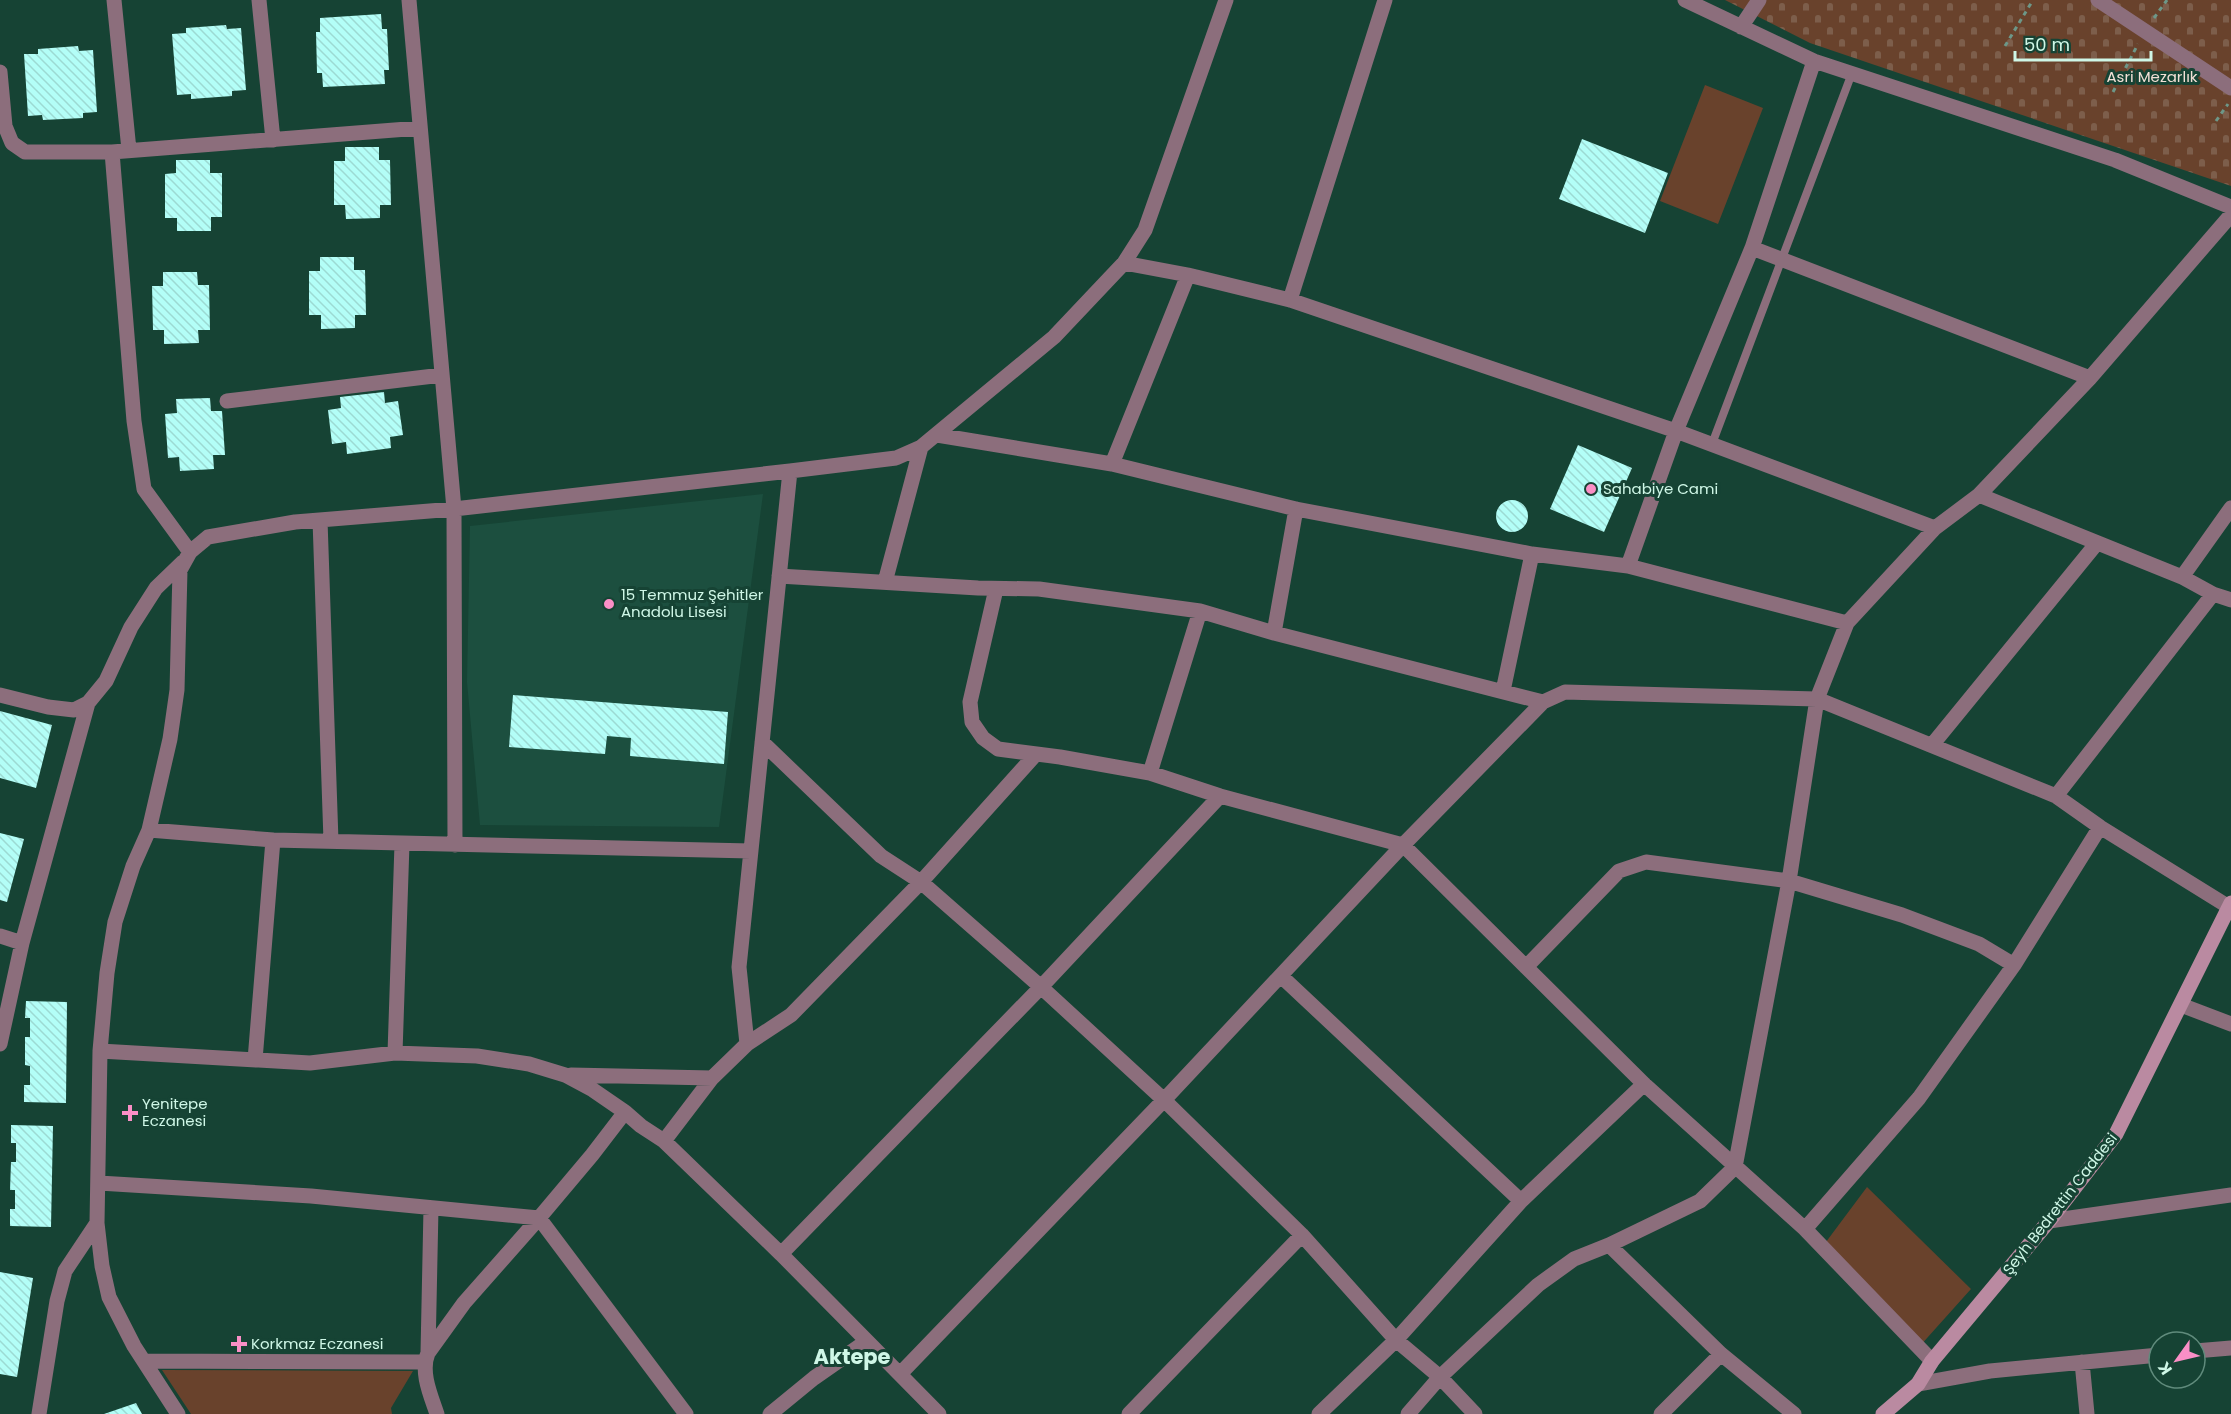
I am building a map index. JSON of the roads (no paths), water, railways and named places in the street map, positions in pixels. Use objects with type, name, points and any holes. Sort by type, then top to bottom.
[{"type":"main road","name":"Şeyh Bedrettin Caddesi","points":[[1883,1414],[1918,1384],[1932,1361],[2049,1221],[2116,1134],[2230,905]]},
{"type":"street","points":[[114,0],[129,150]]},
{"type":"street","points":[[259,0],[273,140]]},
{"type":"street","points":[[409,0],[454,509],[455,845]]},
{"type":"street","points":[[0,1044],[22,943],[88,703],[106,681],[131,627],[156,588],[208,537],[295,522],[454,509],[896,458],[921,447],[1054,337],[1124,263],[1145,230],[1226,0]]},
{"type":"street","points":[[1290,300],[1385,0]]},
{"type":"street","points":[[1685,0],[1814,61],[2115,160],[2231,207]]},
{"type":"street","points":[[1741,27],[1760,0]]},
{"type":"street","points":[[2098,0],[2231,88]]},
{"type":"street","points":[[1628,566],[1676,431],[1752,248],[1814,61]]},
{"type":"street","points":[[0,72],[5,126],[12,142],[25,152],[112,152],[420,129]]},
{"type":"street","points":[[112,152],[134,421],[144,489],[188,556]]},
{"type":"street","points":[[1408,1414],[1440,1377],[1538,1285],[1574,1259],[1609,1245],[1700,1201],[1735,1167],[1789,881],[1817,699],[1847,623],[1935,528],[1979,495],[2090,378],[2231,215]]},
{"type":"street","points":[[1752,248],[2090,378]]},
{"type":"street","points":[[1124,263],[1188,275],[1290,300],[1676,431],[1935,528]]},
{"type":"street","points":[[1112,464],[1188,275]]},
{"type":"street","points":[[227,401],[442,375]]},
{"type":"street","points":[[937,435],[1112,464],[1296,509],[1532,554],[1628,566],[1847,623]]},
{"type":"street","points":[[885,582],[921,447]]},
{"type":"street","points":[[747,1044],[739,967],[790,471]]},
{"type":"street","points":[[1979,495],[2182,577],[2213,594],[2231,600]]},
{"type":"street","points":[[2182,577],[2231,508]]},
{"type":"street","points":[[1274,633],[1296,509]]},
{"type":"street","points":[[320,520],[331,842]]},
{"type":"street","points":[[1932,745],[2097,543]]},
{"type":"street","points":[[1503,691],[1532,554]]},
{"type":"street","points":[[178,1414],[144,1361],[109,1297],[102,1266],[98,1223],[100,1051],[107,973],[115,922],[133,866],[149,830],[170,739],[177,690],[180,570],[188,556]]},
{"type":"street","points":[[779,576],[996,589],[1039,589],[1200,611],[1274,633],[1543,702]]},
{"type":"street","points":[[996,589],[970,702],[972,722],[982,738],[998,749],[1150,772],[1220,796],[1403,845],[1644,1083],[1805,1229],[1932,1361]]},
{"type":"street","points":[[2056,796],[2213,594]]},
{"type":"street","points":[[1150,772],[1200,611]]},
{"type":"street","points":[[900,1374],[1164,1100],[1403,845],[1543,702],[1565,692],[1817,699],[2056,796],[2100,827],[2230,905]]},
{"type":"street","points":[[0,695],[48,707],[74,710],[88,703]]},
{"type":"street","points":[[762,742],[881,856],[921,882],[1041,987],[1164,1100],[1302,1235],[1396,1340],[1440,1377],[1475,1414]]},
{"type":"street","points":[[664,1141],[712,1078],[747,1044],[791,1015],[921,882],[1036,754]]},
{"type":"street","points":[[782,1254],[1041,987],[1220,796]]},
{"type":"street","points":[[1805,1229],[1919,1098],[2014,965],[2100,827]]},
{"type":"street","points":[[149,830],[273,840],[751,851]]},
{"type":"street","points":[[255,1060],[273,840]]},
{"type":"street","points":[[394,1053],[402,844]]},
{"type":"street","points":[[1526,967],[1619,871],[1646,862],[1789,881],[1902,915],[1979,944],[2014,965]]},
{"type":"street","points":[[0,936],[22,943]]},
{"type":"street","points":[[1281,975],[1521,1201]]},
{"type":"street","points":[[2181,1005],[2231,1024]]},
{"type":"street","points":[[100,1051],[310,1064],[394,1053],[477,1056],[529,1064],[565,1075],[594,1090],[664,1141],[782,1254],[939,1414]]},
{"type":"street","points":[[565,1075],[712,1078]]},
{"type":"street","points":[[1319,1414],[1396,1340],[1521,1201],[1644,1083]]},
{"type":"street","points":[[426,1358],[464,1303],[539,1218],[625,1112]]},
{"type":"street","points":[[99,1183],[311,1196],[539,1218],[686,1414]]},
{"type":"street","points":[[2049,1221],[2231,1195]]},
{"type":"street","points":[[431,1208],[426,1358],[429,1390],[437,1414]]},
{"type":"street","points":[[39,1414],[57,1301],[65,1271],[98,1223]]},
{"type":"street","points":[[1129,1414],[1302,1235]]},
{"type":"street","points":[[1609,1245],[1721,1354],[1794,1414]]},
{"type":"street","points":[[770,1414],[813,1378],[867,1341]]},
{"type":"street","points":[[2207,1350],[2231,1348]]},
{"type":"street","points":[[1661,1414],[1721,1354]]},
{"type":"street","points":[[1918,1384],[1990,1371],[2147,1355]]},
{"type":"street","points":[[144,1361],[426,1358]]},
{"type":"street","points":[[2082,1362],[2087,1414]]},
{"type":"lane","points":[[1712,444],[1852,73]]},
{"type":"place","name":"Sahabiye Cami","points":[[1591,489]]},
{"type":"place","name":"15 Temmuz Şehitler Anadolu Lisesi","points":[[609,604]]},
{"type":"place","name":"Yenitepe Eczanesi","points":[[130,1113]]},
{"type":"place","name":"Korkmaz Eczanesi","points":[[239,1344]]},
{"type":"district","name":"Aktepe","points":[[852,1357]]},
{"type":"park label","name":"Asri Mezarlık","points":[[2152,77]]}]
